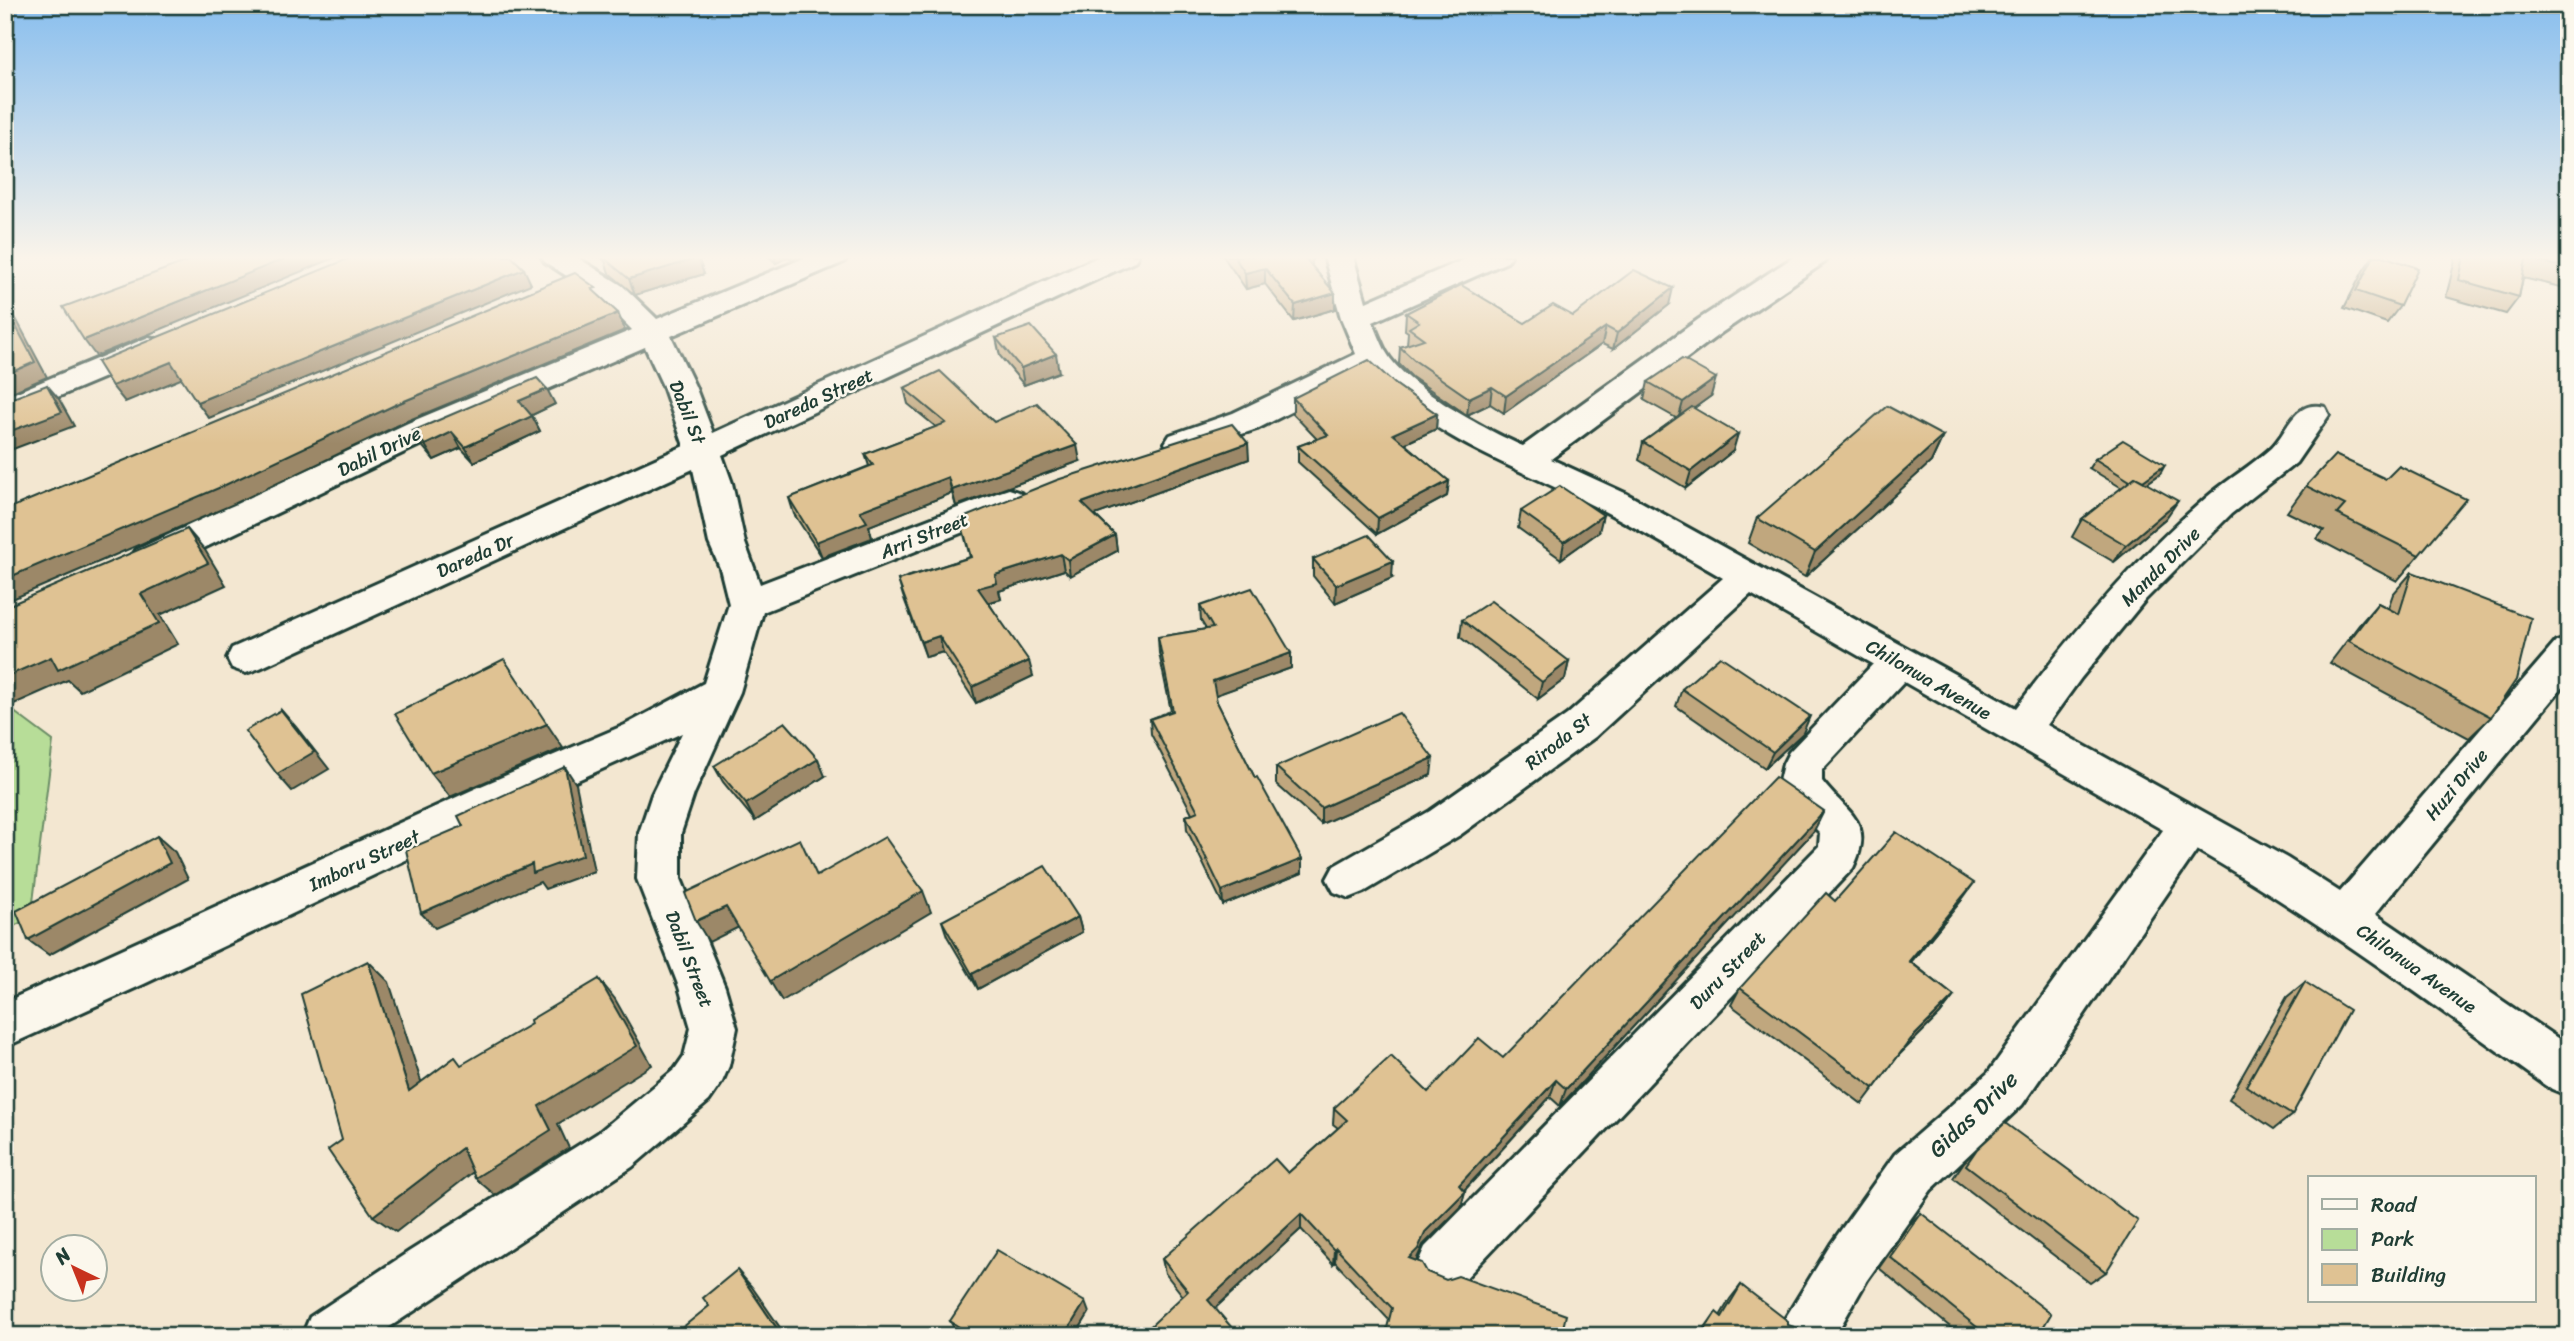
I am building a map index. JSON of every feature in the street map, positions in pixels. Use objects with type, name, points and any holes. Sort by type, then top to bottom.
[{"type":"street","name":"Dabil St","points":[[639,319],[654,334],[679,386],[704,452]]},
{"type":"street","name":"Dabil Drive","points":[[117,573],[247,515],[420,431],[690,319]]},
{"type":"street","name":"Dareda Street","points":[[704,452],[987,319]]},
{"type":"street","name":"Chilonwa Avenue","points":[[1356,319],[1373,358],[1400,385],[1440,416],[1478,439],[1613,501],[2272,871],[2345,918],[2569,1074]]},
{"type":"street","points":[[1526,461],[1721,319]]},
{"type":"street","points":[[5,409],[173,337]]},
{"type":"street","points":[[1153,453],[1245,421],[1373,358]]},
{"type":"street","name":"Manda Drive","points":[[2021,732],[2067,668],[2132,592],[2219,506],[2284,455],[2314,415]]},
{"type":"street","points":[[704,452],[715,483],[727,543],[738,568],[747,604]]},
{"type":"street","name":"Dareda Dr","points":[[246,658],[704,452]]},
{"type":"street","name":"Arri Street","points":[[747,604],[1035,491]]},
{"type":"street","name":"Riroda St","points":[[1349,879],[1445,823],[1581,726],[1747,576]]},
{"type":"street","name":"Dabil Street","points":[[329,1336],[428,1269],[615,1150],[679,1097],[705,1066],[714,1028],[702,987],[659,879],[660,833],[673,793],[721,692],[747,604]]},
{"type":"street","name":"Huzi Drive","points":[[2345,918],[2569,652]]},
{"type":"street","name":"Duru Street","points":[[1443,1265],[1838,855],[1843,836],[1836,819],[1813,801],[1800,781],[1803,764],[1899,662]]},
{"type":"street","name":"Imboru Street","points":[[5,1025],[174,950],[499,796],[683,716],[721,692]]},
{"type":"street","name":"Gidas Drive","points":[[1805,1336],[1849,1262],[1913,1172],[2005,1089],[2191,825]]},
{"type":"green space","points":[[13,711],[53,741],[31,918],[5,930],[5,713]]},
{"type":"building","points":[[5,319],[12,319],[35,362],[5,375]]},
{"type":"building","points":[[70,319],[137,319],[84,340]]},
{"type":"building","points":[[203,319],[402,319],[197,402],[171,362],[112,386],[97,362]]},
{"type":"building","points":[[465,319],[604,319],[397,404],[221,487],[5,579],[5,510]]},
{"type":"building","points":[[1414,319],[1518,319],[1525,323],[1532,319],[1635,319],[1617,333],[1606,327],[1506,396],[1492,387],[1469,398],[1414,360],[1400,347],[1424,339],[1409,328],[1419,322]]},
{"type":"building","points":[[1031,326],[1056,354],[1021,368],[996,338]]},
{"type":"building","points":[[1682,359],[1716,378],[1683,402],[1648,382]]},
{"type":"building","points":[[1369,360],[1395,384],[1437,414],[1393,434],[1449,481],[1378,518],[1298,446],[1328,435],[1293,398]]},
{"type":"building","points":[[940,371],[994,422],[1037,403],[1077,445],[952,490],[948,477],[860,511],[867,522],[816,542],[789,498],[873,465],[865,454],[946,423],[904,388]]},
{"type":"building","points":[[537,378],[547,389],[519,401],[532,416],[465,447],[452,432],[425,445],[413,431]]},
{"type":"building","points":[[47,385],[62,412],[5,433],[5,401]]},
{"type":"building","points":[[1887,406],[1943,436],[1815,552],[1757,518]]},
{"type":"building","points":[[1692,407],[1738,434],[1691,471],[1643,442]]},
{"type":"building","points":[[1232,424],[1248,443],[1082,503],[1115,535],[1068,560],[1061,554],[995,575],[997,583],[978,588],[1029,661],[972,687],[939,636],[921,642],[898,580],[971,557],[960,519],[1057,480]]},
{"type":"building","points":[[2123,440],[2165,465],[2143,481],[2135,477],[2130,481],[2095,459]]},
{"type":"building","points":[[2335,455],[2386,479],[2399,466],[2466,499],[2419,555],[2337,514],[2345,505],[2306,486]]},
{"type":"building","points":[[2135,477],[2178,501],[2126,545],[2082,519]]},
{"type":"building","points":[[1560,486],[1603,515],[1564,542],[1521,511]]},
{"type":"building","points":[[187,529],[208,563],[141,594],[159,623],[58,670],[51,657],[5,677],[5,607]]},
{"type":"building","points":[[1369,535],[1393,561],[1336,585],[1313,559]]},
{"type":"building","points":[[2412,572],[2531,618],[2516,680],[2491,717],[2349,641],[2378,603],[2399,614]]},
{"type":"building","points":[[1252,588],[1291,653],[1213,681],[1217,702],[1255,778],[1257,777],[1302,859],[1222,891],[1186,816],[1198,811],[1150,719],[1173,711],[1158,637],[1213,628],[1200,606]]},
{"type":"building","points":[[1491,601],[1569,661],[1542,682],[1462,620]]},
{"type":"building","points":[[1720,656],[1810,716],[1773,752],[1682,689]]},
{"type":"building","points":[[504,659],[547,724],[431,773],[395,714]]},
{"type":"building","points":[[281,710],[314,752],[277,774],[245,731]]},
{"type":"building","points":[[1399,713],[1433,758],[1321,808],[1276,767]]},
{"type":"building","points":[[785,722],[818,759],[746,804],[714,766]]},
{"type":"building","points":[[565,767],[583,855],[533,873],[532,864],[421,913],[406,850],[463,826],[458,816]]},
{"type":"building","points":[[1775,777],[1824,811],[1566,1089],[1556,1080],[1459,1185],[1465,1192],[1426,1231],[1418,1249],[1409,1258],[1422,1263],[1427,1272],[1446,1280],[1458,1276],[1566,1315],[1561,1336],[1385,1336],[1392,1308],[1301,1214],[1208,1300],[1239,1336],[1141,1335],[1188,1291],[1162,1259],[1275,1159],[1288,1173],[1347,1120],[1334,1108],[1391,1056],[1428,1092],[1479,1038],[1503,1058]]},
{"type":"building","points":[[1896,832],[1974,883],[1909,961],[1954,996],[1911,1039],[1874,1088],[1740,988],[1826,893],[1835,901]]},
{"type":"building","points":[[157,836],[170,863],[28,940],[16,911]]},
{"type":"building","points":[[885,837],[923,891],[770,981],[726,907],[696,921],[685,893],[800,839],[817,876]]},
{"type":"building","points":[[1045,866],[1078,917],[972,974],[942,921]]},
{"type":"building","points":[[368,961],[409,1091],[455,1057],[461,1065],[531,1024],[530,1020],[599,979],[637,1046],[539,1106],[551,1130],[475,1178],[462,1148],[373,1216],[328,1150],[342,1140],[301,994]]},
{"type":"building","points":[[2305,982],[2349,1010],[2292,1115],[2246,1086]]},
{"type":"building","points":[[2005,1123],[2138,1221],[2106,1272],[1966,1165],[1977,1149]]},
{"type":"building","points":[[1921,1213],[2051,1314],[2038,1336],[1988,1336],[1890,1257]]},
{"type":"building","points":[[997,1250],[1085,1302],[1064,1336],[973,1336],[950,1321]]},
{"type":"building","points":[[737,1270],[782,1336],[672,1336],[709,1306],[703,1298]]},
{"type":"building","points":[[1741,1285],[1788,1321],[1788,1325],[1798,1328],[1794,1336],[1701,1336],[1716,1312],[1722,1317]]}]
